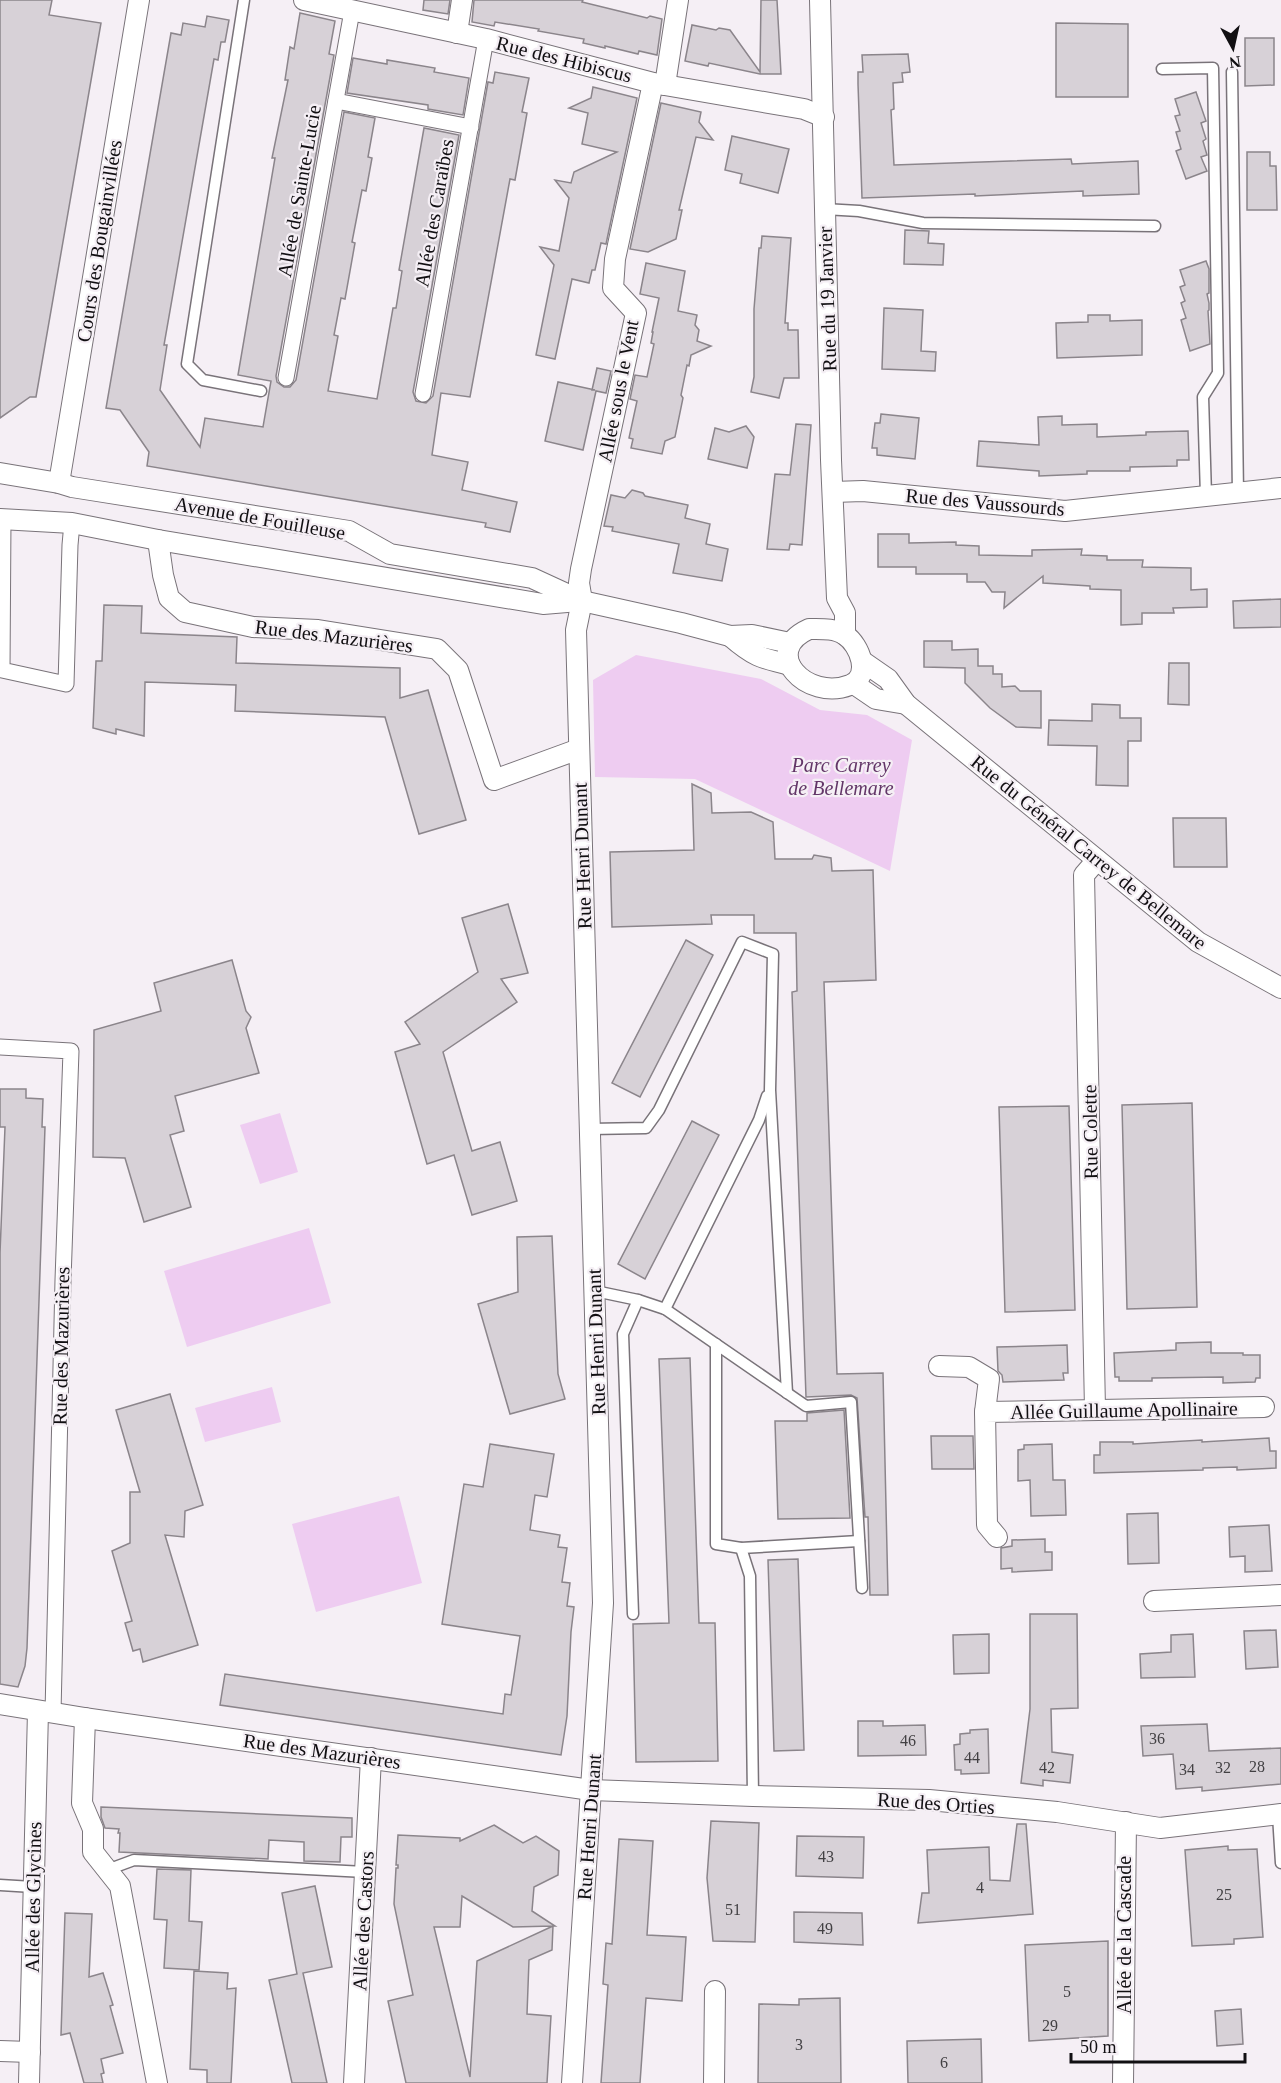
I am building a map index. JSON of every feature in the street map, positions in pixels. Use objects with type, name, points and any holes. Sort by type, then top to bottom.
[{"type":"street","name":"Cours des Bougainvillées","points":[[59,483],[139,0]]},
{"type":"street","name":"Rue des Hibiscus","points":[[305,0],[486,39],[659,84],[804,110],[824,117]]},
{"type":"street","points":[[457,33],[462,0]]},
{"type":"street","points":[[659,84],[678,0]]},
{"type":"street","name":"Rue du 19 Janvier","points":[[820,0],[824,209],[837,598],[845,613],[846,635]]},
{"type":"street","name":"Allée de Sainte-Lucie","points":[[286,378],[352,10]]},
{"type":"street","name":"Allée des Caraïbes","points":[[423,394],[486,39]]},
{"type":"street","name":"Allée sous le Vent","points":[[582,601],[579,583],[581,569],[636,314],[613,288],[615,259],[659,84]]},
{"type":"street","points":[[336,101],[471,127]]},
{"type":"street","name":"Avenue de Fouilleuse","points":[[0,473],[59,483],[72,488],[349,531],[390,554],[532,578],[582,601],[730,636],[752,635],[790,643]]},
{"type":"street","name":"Rue des Vaussourds","points":[[833,492],[863,491],[1065,511],[1281,488]]},
{"type":"street","name":"Avenue de Fouilleuse","points":[[2,519],[72,524],[543,604],[582,601]]},
{"type":"street","points":[[2,519],[2,670],[66,684],[72,524]]},
{"type":"street","name":"Rue des Mazurières","points":[[158,540],[169,598],[185,612],[253,627],[318,630],[437,649],[458,670],[494,780],[579,749]]},
{"type":"street","name":"Rue du 19 Janvier","points":[[823,628],[826,612],[837,598]]},
{"type":"street","name":"Rue Henri Dunant","points":[[572,2083],[603,1603],[576,630],[582,601]]},
{"type":"street","points":[[823,628],[846,635],[854,644],[862,661],[859,679],[854,684],[832,690],[816,687],[796,675],[790,665],[788,653],[790,643],[799,634],[809,629],[823,628]]},
{"type":"street","name":"Avenue de Fouilleuse","points":[[730,636],[748,652],[763,659],[790,665]]},
{"type":"street","name":"Rue du Général Carrey de Bellemare","points":[[862,661],[888,679],[906,704],[1198,942],[1281,988]]},
{"type":"street","name":"Rue du Général Carrey de Bellemare","points":[[854,684],[876,699],[906,704]]},
{"type":"street","name":"Rue Colette","points":[[1095,1409],[1084,875],[1097,860]]},
{"type":"street","name":"Rue des Mazurières","points":[[0,1047],[71,1051],[46,1712]]},
{"type":"street","name":"Allée Guillaume Apollinaire","points":[[939,1366],[969,1367],[989,1379],[985,1412],[987,1525],[997,1537]]},
{"type":"street","name":"Allée Guillaume Apollinaire","points":[[985,1412],[1264,1407]]},
{"type":"street","points":[[1154,1601],[1281,1595]]},
{"type":"street","name":"Rue des Mazurières","points":[[0,1704],[591,1790]]},
{"type":"street","name":"Allée des Glycines","points":[[29,2083],[33,1887],[46,1712]]},
{"type":"street","points":[[85,1718],[82,1803],[93,1829],[93,1852],[120,1886],[157,2083]]},
{"type":"street","name":"Allée des Castors","points":[[354,2083],[371,1758]]},
{"type":"street","name":"Rue des Orties","points":[[591,1790],[929,1800],[1057,1812],[1160,1828],[1280,1814]]},
{"type":"street","name":"Allée de la Cascade","points":[[1124,2083],[1126,1822]]},
{"type":"street","points":[[714,2083],[715,1991]]},
{"type":"street","points":[[0,2051],[30,2052]]},
{"type":"lane","points":[[244,0],[187,364],[203,380],[261,391]]},
{"type":"lane","points":[[1162,69],[1213,68],[1218,373],[1203,397],[1206,496]]},
{"type":"lane","points":[[1232,72],[1238,493]]},
{"type":"lane","points":[[824,209],[859,211],[923,223],[1155,226]]},
{"type":"lane","points":[[590,1129],[646,1128],[659,1110],[742,942],[773,954],[770,1090],[787,1393]]},
{"type":"lane","points":[[665,1309],[759,1120],[770,1090]]},
{"type":"lane","points":[[595,1291],[638,1300],[665,1309],[806,1406],[851,1402],[862,1588]]},
{"type":"lane","points":[[633,1614],[623,1334],[638,1300]]},
{"type":"lane","points":[[716,1344],[716,1544],[741,1548],[859,1542]]},
{"type":"lane","points":[[741,1548],[750,1576],[753,1796]]},
{"type":"lane","name":"Rue des Orties","points":[[1280,1814],[1281,1863]]},
{"type":"lane","points":[[107,1870],[134,1860],[365,1872]]},
{"type":"lane","points":[[0,1885],[33,1887]]},
{"type":"green space","name":"Parc Carrey de Bellemare","points":[[636,655],[761,679],[820,710],[867,715],[912,740],[890,871],[695,779],[595,777],[593,680]]},
{"type":"green space","points":[[280,1113],[298,1172],[260,1184],[240,1125]]},
{"type":"green space","points":[[309,1228],[331,1303],[187,1347],[164,1271]]},
{"type":"green space","points":[[272,1387],[281,1422],[205,1442],[195,1408]]},
{"type":"green space","points":[[399,1496],[422,1583],[316,1612],[292,1524]]},
{"type":"building","points":[[0,0],[52,0],[49,15],[101,23],[36,397],[30,397],[0,418]]},
{"type":"building","points":[[424,0],[450,0],[448,14],[423,10]]},
{"type":"building","points":[[474,0],[583,0],[582,2],[647,18],[650,16],[662,19],[657,55],[639,51],[638,54],[605,46],[605,48],[583,43],[584,39],[538,31],[539,29],[495,22],[494,26],[472,22]]},
{"type":"building","points":[[761,0],[777,0],[781,74],[760,74],[709,63],[708,66],[685,61],[692,25],[716,30],[719,28],[730,30],[760,72]]},
{"type":"building","points":[[300,13],[335,21],[329,54],[334,55],[276,376],[277,382],[284,387],[290,387],[296,380],[344,112],[375,118],[368,157],[372,158],[366,191],[362,190],[352,242],[355,243],[345,299],[341,298],[334,335],[338,336],[328,391],[377,399],[393,308],[396,308],[402,271],[399,270],[424,128],[459,135],[413,392],[416,401],[426,403],[433,396],[488,82],[493,83],[495,72],[529,78],[522,112],[527,113],[515,180],[510,179],[470,397],[441,393],[432,455],[468,462],[462,490],[517,502],[510,532],[485,527],[486,523],[147,466],[149,452],[120,410],[106,408],[171,33],[181,35],[183,23],[205,27],[207,16],[229,20],[225,42],[221,42],[218,60],[214,59],[164,345],[167,345],[160,390],[200,447],[205,418],[263,427],[271,381],[238,375],[275,158],[272,158],[288,80],[285,80],[290,47],[294,49]]},
{"type":"building","points":[[1056,23],[1128,24],[1128,97],[1056,97]]},
{"type":"building","points":[[1245,38],[1274,38],[1274,85],[1245,86]]},
{"type":"building","points":[[908,54],[910,72],[902,73],[903,82],[893,83],[894,109],[891,110],[894,165],[1071,159],[1072,164],[1138,161],[1139,194],[1083,196],[1083,191],[862,198],[858,72],[863,72],[862,55]]},
{"type":"building","points":[[353,58],[387,64],[387,60],[435,68],[434,72],[469,78],[463,115],[428,109],[428,105],[347,93]]},
{"type":"building","points":[[593,87],[637,98],[606,244],[601,243],[595,270],[592,270],[589,283],[572,279],[555,359],[536,355],[554,265],[540,247],[559,251],[569,198],[555,180],[571,183],[574,172],[617,152],[582,144],[588,113],[569,108],[591,98]]},
{"type":"building","points":[[1196,92],[1206,121],[1201,123],[1206,139],[1203,141],[1207,155],[1201,157],[1207,171],[1186,179],[1176,151],[1181,149],[1176,132],[1180,131],[1175,116],[1180,115],[1175,99]]},
{"type":"building","points":[[661,103],[701,112],[699,122],[713,140],[696,137],[679,210],[682,210],[676,239],[648,252],[630,249]]},
{"type":"building","points":[[732,136],[789,149],[778,193],[740,183],[742,174],[725,170]]},
{"type":"building","points":[[1247,152],[1270,152],[1270,166],[1276,166],[1277,210],[1247,210]]},
{"type":"building","points":[[905,230],[929,231],[928,243],[944,244],[943,265],[904,264]]},
{"type":"building","points":[[762,236],[791,238],[785,323],[788,323],[788,330],[798,330],[799,378],[784,378],[779,398],[751,392],[754,377],[754,309]]},
{"type":"building","points":[[1206,261],[1209,269],[1209,293],[1207,294],[1210,344],[1190,351],[1181,320],[1186,318],[1181,303],[1185,301],[1180,287],[1185,285],[1180,270]]},
{"type":"building","points":[[646,263],[685,271],[678,311],[697,315],[695,325],[699,330],[697,341],[711,346],[691,355],[681,395],[683,398],[675,437],[665,441],[662,454],[631,448],[633,439],[629,438],[637,401],[630,399],[635,375],[647,377],[654,344],[651,343],[652,332],[659,298],[640,294]]},
{"type":"building","points":[[884,308],[923,310],[921,351],[936,352],[935,371],[882,369]]},
{"type":"building","points":[[1088,315],[1110,315],[1110,321],[1142,320],[1142,355],[1057,358],[1056,323],[1088,322]]},
{"type":"building","points":[[597,368],[611,371],[606,393],[596,391],[583,450],[545,441],[558,382],[592,389]]},
{"type":"building","points":[[881,414],[919,418],[915,459],[877,455],[877,448],[872,448],[875,423],[880,423]]},
{"type":"building","points":[[1062,416],[1062,425],[1097,424],[1097,437],[1188,431],[1189,460],[1177,460],[1177,466],[1130,467],[1130,471],[1087,471],[1087,474],[1039,476],[1039,471],[977,466],[979,441],[1039,445],[1038,417]]},
{"type":"building","points":[[796,424],[811,425],[802,545],[790,544],[789,550],[767,549],[775,474],[790,475]]},
{"type":"building","points":[[746,426],[754,437],[747,468],[708,459],[715,428],[729,432]]},
{"type":"building","points":[[632,490],[643,493],[645,496],[688,505],[685,518],[710,524],[706,544],[728,549],[722,581],[673,573],[679,544],[612,531],[613,527],[604,526],[611,495],[625,498]]},
{"type":"building","points":[[878,534],[909,534],[909,543],[956,542],[956,545],[979,546],[979,555],[1032,556],[1032,550],[1082,549],[1081,555],[1107,556],[1107,560],[1143,560],[1142,567],[1191,568],[1191,590],[1207,589],[1207,607],[1173,608],[1174,613],[1142,613],[1142,624],[1121,625],[1121,590],[1043,583],[1043,576],[1004,608],[1005,592],[992,592],[985,582],[967,582],[967,574],[916,574],[916,567],[878,567]]},
{"type":"building","points":[[1281,599],[1281,627],[1234,628],[1233,601]]},
{"type":"building","points":[[104,605],[142,606],[141,633],[237,637],[236,663],[400,668],[400,698],[428,690],[466,820],[419,834],[385,717],[235,711],[236,685],[145,682],[144,736],[116,729],[116,734],[93,728],[96,661],[102,661]]},
{"type":"building","points":[[924,641],[952,641],[952,650],[978,649],[978,666],[993,666],[993,674],[1002,674],[1002,687],[1015,686],[1020,691],[1041,691],[1041,728],[1016,727],[990,708],[965,683],[965,668],[924,667]]},
{"type":"building","points":[[1169,663],[1189,663],[1189,705],[1168,704]]},
{"type":"building","points":[[1092,704],[1120,705],[1120,718],[1141,718],[1141,741],[1128,741],[1128,786],[1096,785],[1097,746],[1048,745],[1049,720],[1092,721]]},
{"type":"building","points":[[692,784],[711,793],[712,813],[751,812],[773,822],[775,859],[812,859],[814,855],[831,858],[832,871],[873,870],[876,980],[824,982],[837,1374],[883,1373],[888,1595],[870,1595],[868,1517],[865,1517],[857,1398],[851,1395],[806,1397],[792,992],[797,991],[796,933],[754,933],[754,915],[711,915],[712,924],[612,927],[610,852],[694,850]]},
{"type":"building","points":[[1173,818],[1226,818],[1227,867],[1174,867]]},
{"type":"building","points":[[508,904],[528,973],[501,979],[517,1002],[443,1052],[472,1151],[500,1142],[517,1201],[472,1215],[454,1155],[427,1164],[395,1052],[420,1044],[405,1022],[478,972],[462,918]]},
{"type":"building","points":[[686,940],[713,955],[640,1097],[612,1083]]},
{"type":"building","points":[[232,960],[246,1011],[251,1017],[246,1028],[259,1073],[175,1096],[184,1131],[170,1135],[191,1207],[144,1222],[125,1158],[93,1157],[94,1030],[161,1011],[154,983]]},
{"type":"building","points":[[0,1089],[26,1089],[26,1098],[43,1099],[42,1127],[45,1127],[27,1648],[25,1666],[18,1687],[0,1684],[0,1253],[5,1127],[0,1127]]},
{"type":"building","points":[[1192,1103],[1197,1307],[1127,1309],[1122,1105]]},
{"type":"building","points":[[1069,1106],[1075,1310],[1005,1312],[999,1107]]},
{"type":"building","points":[[692,1121],[719,1135],[645,1279],[618,1264]]},
{"type":"building","points":[[552,1236],[558,1374],[565,1399],[510,1414],[478,1304],[518,1292],[517,1237]]},
{"type":"building","points":[[1211,1342],[1211,1353],[1260,1355],[1260,1378],[1256,1378],[1255,1382],[1223,1383],[1223,1377],[1119,1381],[1119,1377],[1115,1377],[1114,1353],[1176,1350],[1176,1343]]},
{"type":"building","points":[[1067,1345],[1068,1373],[1063,1373],[1064,1380],[1003,1382],[1002,1375],[998,1371],[997,1347]]},
{"type":"building","points":[[690,1358],[699,1623],[715,1623],[718,1761],[636,1762],[633,1624],[669,1623],[659,1359]]},
{"type":"building","points":[[170,1394],[203,1505],[185,1511],[184,1537],[165,1535],[198,1645],[143,1662],[140,1649],[133,1651],[125,1623],[132,1621],[112,1551],[130,1543],[130,1492],[140,1492],[116,1410]]},
{"type":"building","points":[[844,1410],[850,1518],[778,1519],[775,1421],[807,1421],[807,1413]]},
{"type":"building","points":[[931,1436],[973,1436],[974,1469],[932,1469]]},
{"type":"building","points":[[1269,1438],[1270,1451],[1276,1451],[1276,1468],[1237,1470],[1237,1467],[1094,1473],[1094,1455],[1100,1455],[1100,1442],[1133,1442],[1133,1444]]},
{"type":"building","points":[[490,1444],[554,1454],[547,1497],[535,1495],[530,1530],[560,1535],[558,1547],[567,1548],[562,1582],[570,1583],[567,1606],[574,1607],[567,1716],[561,1755],[220,1705],[225,1674],[503,1714],[505,1694],[511,1695],[520,1636],[442,1624],[464,1484],[483,1487]]},
{"type":"building","points":[[1052,1444],[1053,1480],[1065,1480],[1066,1515],[1031,1516],[1030,1480],[1018,1481],[1018,1450],[1024,1449],[1024,1445]]},
{"type":"building","points":[[1158,1513],[1159,1563],[1128,1564],[1127,1514]]},
{"type":"building","points":[[1269,1525],[1272,1571],[1245,1572],[1245,1556],[1230,1557],[1229,1527]]},
{"type":"building","points":[[1045,1539],[1045,1552],[1052,1552],[1052,1570],[1012,1572],[1012,1568],[1001,1569],[1001,1548],[1012,1546],[1012,1540]]},
{"type":"building","points":[[798,1559],[804,1750],[774,1751],[768,1560]]},
{"type":"building","points":[[1030,1614],[1077,1614],[1078,1708],[1051,1709],[1052,1752],[1073,1755],[1070,1783],[1043,1780],[1043,1786],[1021,1783],[1030,1709]]},
{"type":"building","points":[[1276,1630],[1278,1667],[1246,1669],[1244,1631]]},
{"type":"building","points":[[989,1634],[989,1673],[954,1674],[953,1635]]},
{"type":"building","points":[[1193,1634],[1195,1677],[1141,1678],[1140,1654],[1171,1652],[1171,1635]]},
{"type":"building","points":[[858,1721],[883,1721],[883,1726],[925,1725],[926,1755],[858,1756]]},
{"type":"building","points":[[1207,1724],[1209,1751],[1281,1748],[1281,1784],[1202,1791],[1202,1787],[1176,1789],[1173,1754],[1143,1756],[1141,1726]]},
{"type":"building","points":[[988,1729],[989,1773],[961,1774],[961,1770],[955,1770],[954,1745],[960,1744],[960,1734],[970,1733],[970,1730]]},
{"type":"building","points":[[101,1807],[352,1818],[352,1837],[341,1837],[340,1862],[304,1861],[304,1842],[269,1840],[268,1859],[119,1852],[119,1829],[105,1828],[101,1817]]},
{"type":"building","points":[[711,1821],[759,1823],[755,1942],[713,1941],[707,1878]]},
{"type":"building","points":[[1017,1824],[1026,1824],[1033,1914],[918,1923],[922,1893],[929,1893],[927,1850],[989,1847],[990,1880],[1010,1881]]},
{"type":"building","points":[[494,1825],[523,1843],[536,1836],[559,1851],[558,1875],[534,1887],[532,1911],[555,1926],[553,1926],[552,1950],[529,1960],[527,2014],[551,2016],[547,2083],[406,2083],[388,2001],[413,1995],[394,1904],[396,1868],[398,1868],[396,1865],[398,1835],[460,1838],[460,1841]],"holes":[[[462,1896],[513,1927],[553,1926],[477,1961],[470,2077],[434,1927],[460,1927]]]},
{"type":"building","points":[[797,1836],[864,1837],[863,1878],[796,1876]]},
{"type":"building","points":[[619,1839],[653,1841],[647,1935],[686,1937],[682,2001],[646,1998],[640,2083],[601,2083],[608,1985],[603,1984],[606,1943],[612,1944]]},
{"type":"building","points":[[1228,1846],[1228,1850],[1257,1849],[1263,1937],[1234,1939],[1234,1944],[1192,1946],[1185,1850]]},
{"type":"building","points":[[157,1869],[191,1870],[189,1921],[202,1922],[199,1970],[164,1968],[167,1920],[154,1919]]},
{"type":"building","points":[[315,1886],[332,1967],[303,1973],[327,2083],[292,2083],[269,1980],[297,1974],[282,1893]]},
{"type":"building","points":[[794,1912],[862,1913],[863,1945],[794,1942]]},
{"type":"building","points":[[65,1913],[92,1914],[89,1977],[103,1973],[113,2005],[110,2006],[123,2053],[101,2059],[104,2073],[101,2074],[103,2083],[84,2083],[70,2033],[61,2035]]},
{"type":"building","points":[[1108,1941],[1108,2036],[1029,2041],[1025,1945]]},
{"type":"building","points":[[194,1971],[228,1973],[227,1989],[236,1988],[231,2083],[207,2083],[207,2070],[190,2069]]},
{"type":"building","points":[[840,1998],[841,2083],[758,2083],[759,2004],[799,2005],[799,1999]]},
{"type":"building","points":[[1241,2009],[1243,2044],[1217,2046],[1215,2011]]},
{"type":"building","points":[[981,2039],[982,2083],[908,2083],[907,2041]]}]
